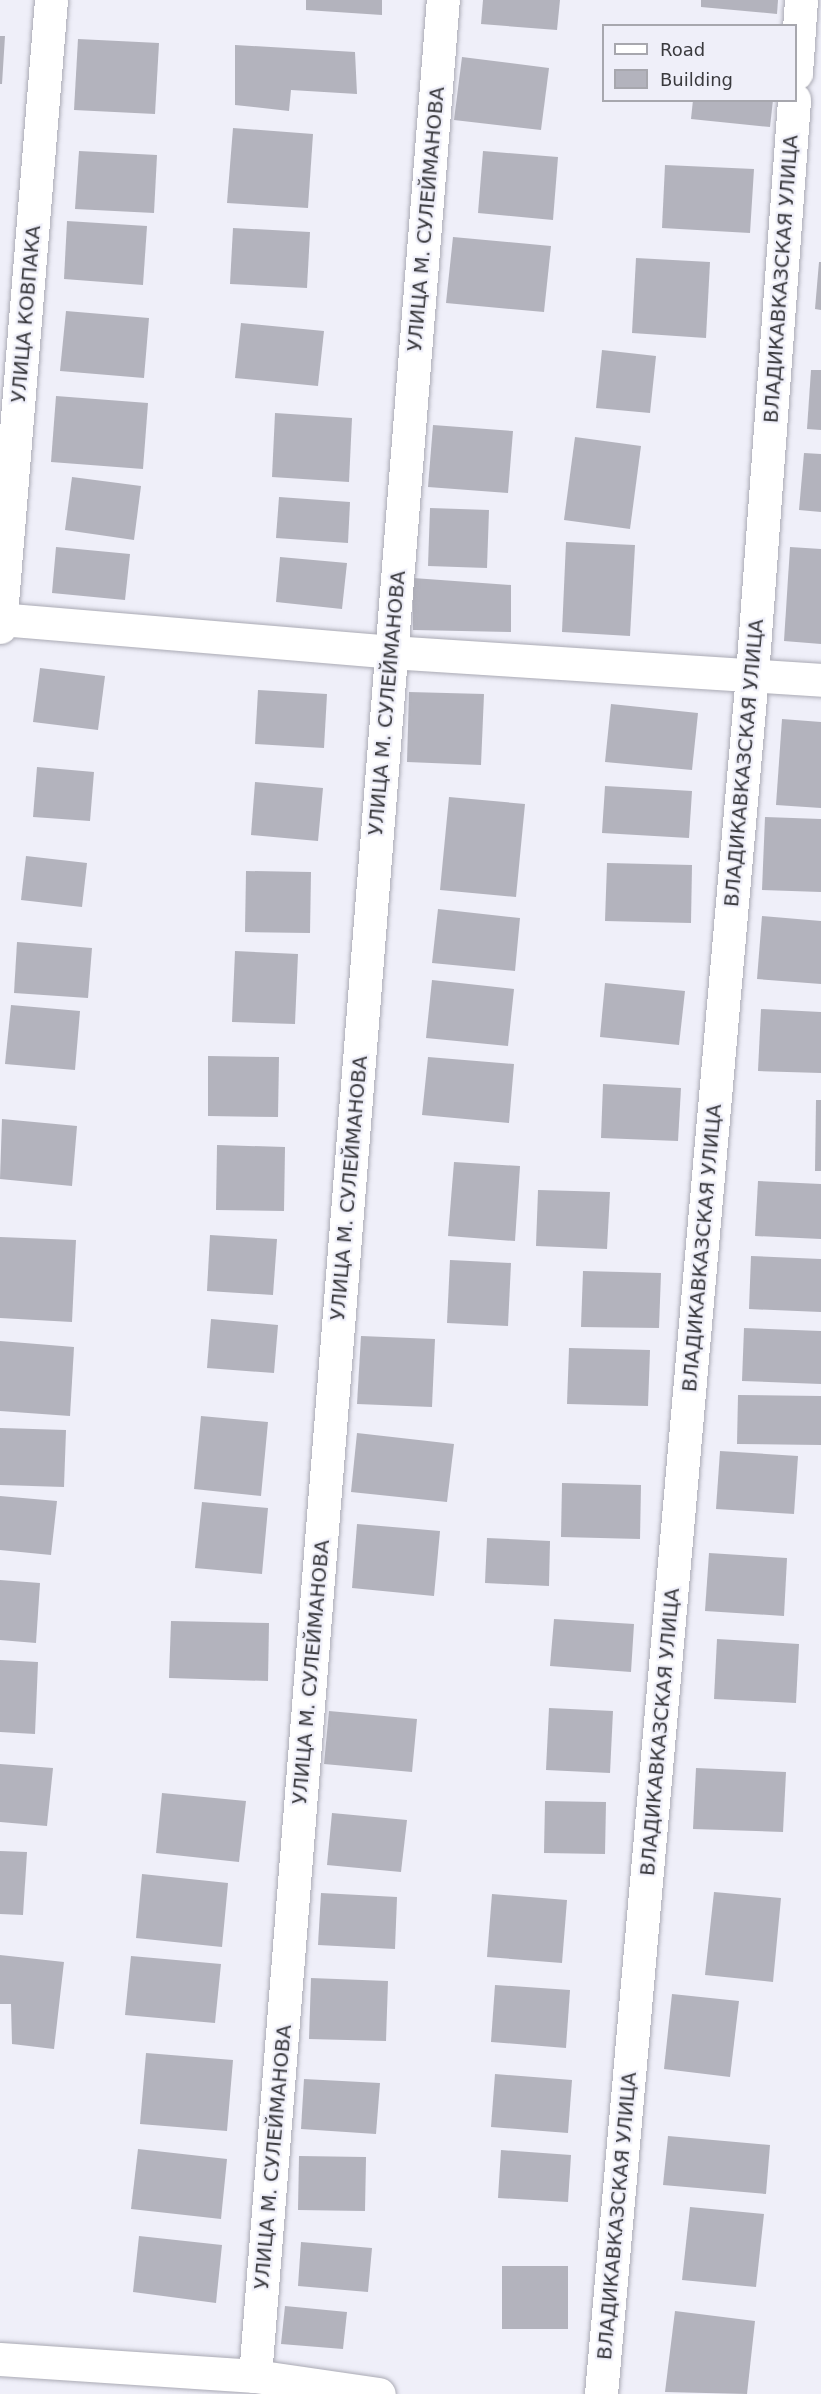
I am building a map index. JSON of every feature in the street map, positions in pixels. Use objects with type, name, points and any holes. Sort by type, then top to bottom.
[{"type":"street","name":"УЛИЦА КОВПАКА","points":[[0,627],[51,0]]},
{"type":"street","name":"УЛИЦА М. СУЛЕЙМАНОВА","points":[[255,2376],[443,0]]},
{"type":"street","points":[[797,49],[801,0]]},
{"type":"street","name":"ВЛАДИКАВКАЗСКАЯ УЛИЦА","points":[[602,2394],[752,675],[794,102]]},
{"type":"street","points":[[0,620],[391,652],[821,680]]},
{"type":"street","points":[[0,2359],[255,2376],[344,2391],[379,2394]]},
{"type":"building","points":[[306,0],[382,0],[382,15],[306,10]]},
{"type":"building","points":[[483,0],[560,0],[557,30],[481,24]]},
{"type":"building","points":[[701,0],[778,0],[777,14],[701,7]]},
{"type":"building","points":[[0,36],[5,36],[2,84],[0,84]]},
{"type":"building","points":[[78,39],[159,43],[155,114],[74,110]]},
{"type":"building","points":[[235,45],[355,52],[357,94],[291,90],[289,111],[235,105]]},
{"type":"building","points":[[462,57],[549,68],[541,130],[454,120]]},
{"type":"building","points":[[693,102],[773,102],[770,127],[691,119]]},
{"type":"building","points":[[233,128],[313,134],[308,208],[227,203]]},
{"type":"building","points":[[79,151],[157,155],[154,213],[75,209]]},
{"type":"building","points":[[483,151],[558,157],[553,220],[478,213]]},
{"type":"building","points":[[665,165],[754,169],[750,233],[662,228]]},
{"type":"building","points":[[67,221],[147,226],[143,285],[64,279]]},
{"type":"building","points":[[233,228],[310,232],[307,288],[230,284]]},
{"type":"building","points":[[453,237],[551,246],[544,312],[446,303]]},
{"type":"building","points":[[636,258],[710,262],[706,338],[632,333]]},
{"type":"building","points":[[819,262],[821,262],[821,310],[815,309]]},
{"type":"building","points":[[66,311],[149,318],[144,378],[60,371]]},
{"type":"building","points":[[241,323],[324,331],[318,386],[235,378]]},
{"type":"building","points":[[602,350],[656,356],[650,413],[596,408]]},
{"type":"building","points":[[811,370],[821,370],[821,430],[807,429]]},
{"type":"building","points":[[56,396],[148,403],[143,469],[51,462]]},
{"type":"building","points":[[275,413],[352,418],[349,482],[272,477]]},
{"type":"building","points":[[433,425],[513,431],[508,493],[428,487]]},
{"type":"building","points":[[575,437],[641,446],[630,529],[564,520]]},
{"type":"building","points":[[804,453],[821,454],[821,512],[799,510]]},
{"type":"building","points":[[72,477],[141,486],[134,540],[65,530]]},
{"type":"building","points":[[279,497],[350,502],[348,543],[276,538]]},
{"type":"building","points":[[430,508],[489,510],[487,568],[428,566]]},
{"type":"building","points":[[566,542],[635,545],[630,636],[562,632]]},
{"type":"building","points":[[56,547],[130,554],[125,600],[52,593]]},
{"type":"building","points":[[790,547],[821,549],[821,644],[784,641]]},
{"type":"building","points":[[280,557],[347,563],[342,609],[276,602]]},
{"type":"building","points":[[413,578],[511,585],[511,632],[413,630]]},
{"type":"building","points":[[40,668],[105,676],[98,730],[33,722]]},
{"type":"building","points":[[258,690],[327,694],[324,748],[255,744]]},
{"type":"building","points":[[409,692],[484,694],[481,765],[407,762]]},
{"type":"building","points":[[611,704],[698,713],[692,770],[605,762]]},
{"type":"building","points":[[782,719],[821,722],[821,808],[776,805]]},
{"type":"building","points":[[37,767],[94,772],[90,821],[33,817]]},
{"type":"building","points":[[255,782],[323,788],[318,841],[251,835]]},
{"type":"building","points":[[605,786],[692,791],[689,838],[602,833]]},
{"type":"building","points":[[449,797],[525,804],[516,897],[440,890]]},
{"type":"building","points":[[765,817],[821,819],[821,892],[762,890]]},
{"type":"building","points":[[26,856],[87,863],[82,907],[21,900]]},
{"type":"building","points":[[607,863],[692,865],[691,923],[605,921]]},
{"type":"building","points":[[246,871],[311,872],[310,933],[245,932]]},
{"type":"building","points":[[438,909],[520,918],[515,971],[432,963]]},
{"type":"building","points":[[762,916],[821,921],[821,984],[757,979]]},
{"type":"building","points":[[17,942],[92,948],[88,998],[14,993]]},
{"type":"building","points":[[235,951],[298,954],[295,1024],[232,1022]]},
{"type":"building","points":[[432,980],[514,989],[508,1046],[426,1038]]},
{"type":"building","points":[[605,983],[685,991],[679,1045],[600,1037]]},
{"type":"building","points":[[11,1005],[80,1011],[75,1070],[5,1064]]},
{"type":"building","points":[[761,1009],[821,1012],[821,1073],[758,1071]]},
{"type":"building","points":[[208,1056],[279,1057],[278,1117],[208,1116]]},
{"type":"building","points":[[428,1057],[514,1064],[509,1123],[422,1115]]},
{"type":"building","points":[[603,1084],[681,1088],[678,1141],[601,1138]]},
{"type":"building","points":[[816,1100],[821,1100],[821,1171],[815,1171]]},
{"type":"building","points":[[2,1119],[77,1126],[72,1186],[0,1179]]},
{"type":"building","points":[[217,1145],[285,1147],[284,1211],[216,1210]]},
{"type":"building","points":[[454,1162],[520,1166],[515,1241],[448,1236]]},
{"type":"building","points":[[758,1181],[821,1184],[821,1239],[755,1236]]},
{"type":"building","points":[[538,1190],[610,1192],[607,1249],[536,1246]]},
{"type":"building","points":[[210,1235],[277,1239],[273,1295],[207,1291]]},
{"type":"building","points":[[0,1237],[76,1240],[72,1322],[0,1318]]},
{"type":"building","points":[[751,1256],[821,1259],[821,1312],[749,1309]]},
{"type":"building","points":[[450,1260],[511,1263],[508,1326],[447,1323]]},
{"type":"building","points":[[583,1271],[661,1273],[659,1328],[581,1327]]},
{"type":"building","points":[[211,1319],[278,1325],[274,1373],[207,1368]]},
{"type":"building","points":[[744,1328],[821,1331],[821,1384],[742,1381]]},
{"type":"building","points":[[361,1336],[435,1339],[432,1407],[357,1404]]},
{"type":"building","points":[[0,1341],[74,1347],[70,1416],[0,1411]]},
{"type":"building","points":[[569,1348],[650,1350],[648,1406],[567,1404]]},
{"type":"building","points":[[738,1395],[821,1396],[821,1445],[737,1444]]},
{"type":"building","points":[[201,1416],[268,1422],[261,1496],[194,1489]]},
{"type":"building","points":[[0,1428],[66,1430],[64,1487],[0,1485]]},
{"type":"building","points":[[357,1433],[454,1444],[447,1502],[351,1492]]},
{"type":"building","points":[[720,1451],[798,1456],[794,1514],[716,1509]]},
{"type":"building","points":[[562,1483],[641,1485],[640,1539],[561,1537]]},
{"type":"building","points":[[0,1496],[57,1501],[51,1555],[0,1550]]},
{"type":"building","points":[[202,1502],[268,1508],[262,1574],[195,1568]]},
{"type":"building","points":[[357,1524],[440,1531],[434,1596],[352,1588]]},
{"type":"building","points":[[487,1538],[550,1541],[549,1586],[485,1583]]},
{"type":"building","points":[[709,1553],[787,1558],[784,1616],[705,1611]]},
{"type":"building","points":[[0,1580],[40,1583],[36,1643],[0,1640]]},
{"type":"building","points":[[554,1619],[634,1624],[631,1672],[550,1666]]},
{"type":"building","points":[[171,1621],[269,1623],[268,1681],[169,1678]]},
{"type":"building","points":[[717,1639],[799,1644],[796,1703],[714,1699]]},
{"type":"building","points":[[0,1660],[38,1662],[35,1734],[0,1732]]},
{"type":"building","points":[[549,1708],[613,1711],[610,1773],[546,1770]]},
{"type":"building","points":[[329,1711],[417,1719],[412,1772],[324,1764]]},
{"type":"building","points":[[0,1764],[53,1768],[47,1826],[0,1822]]},
{"type":"building","points":[[696,1768],[786,1772],[783,1832],[693,1829]]},
{"type":"building","points":[[162,1793],[246,1801],[239,1862],[156,1853]]},
{"type":"building","points":[[545,1801],[606,1802],[605,1854],[544,1853]]},
{"type":"building","points":[[332,1813],[407,1820],[401,1872],[327,1865]]},
{"type":"building","points":[[0,1851],[27,1852],[23,1915],[0,1914]]},
{"type":"building","points":[[142,1874],[228,1883],[222,1947],[136,1938]]},
{"type":"building","points":[[714,1892],[781,1898],[773,1982],[705,1975]]},
{"type":"building","points":[[321,1893],[397,1897],[395,1949],[318,1945]]},
{"type":"building","points":[[492,1894],[567,1900],[562,1963],[487,1957]]},
{"type":"building","points":[[0,1955],[64,1962],[54,2049],[12,2044],[11,2004],[0,2004]]},
{"type":"building","points":[[131,1956],[221,1964],[215,2023],[125,2015]]},
{"type":"building","points":[[311,1978],[388,1981],[386,2041],[309,2039]]},
{"type":"building","points":[[495,1985],[570,1990],[566,2048],[491,2042]]},
{"type":"building","points":[[672,1994],[739,2001],[730,2077],[664,2069]]},
{"type":"building","points":[[146,2053],[233,2060],[227,2131],[140,2124]]},
{"type":"building","points":[[495,2074],[572,2080],[568,2133],[491,2127]]},
{"type":"building","points":[[304,2079],[380,2083],[376,2134],[301,2129]]},
{"type":"building","points":[[668,2136],[770,2145],[766,2194],[663,2185]]},
{"type":"building","points":[[138,2149],[227,2159],[221,2219],[131,2209]]},
{"type":"building","points":[[501,2150],[571,2155],[568,2202],[498,2198]]},
{"type":"building","points":[[299,2156],[366,2157],[365,2211],[298,2210]]},
{"type":"building","points":[[690,2207],[764,2214],[756,2287],[682,2280]]},
{"type":"building","points":[[139,2236],[222,2245],[216,2303],[133,2292]]},
{"type":"building","points":[[301,2242],[372,2248],[368,2292],[298,2286]]},
{"type":"building","points":[[502,2266],[568,2266],[568,2329],[502,2329]]},
{"type":"building","points":[[285,2306],[347,2312],[343,2349],[281,2344]]},
{"type":"building","points":[[675,2311],[755,2321],[747,2394],[665,2392]]}]
